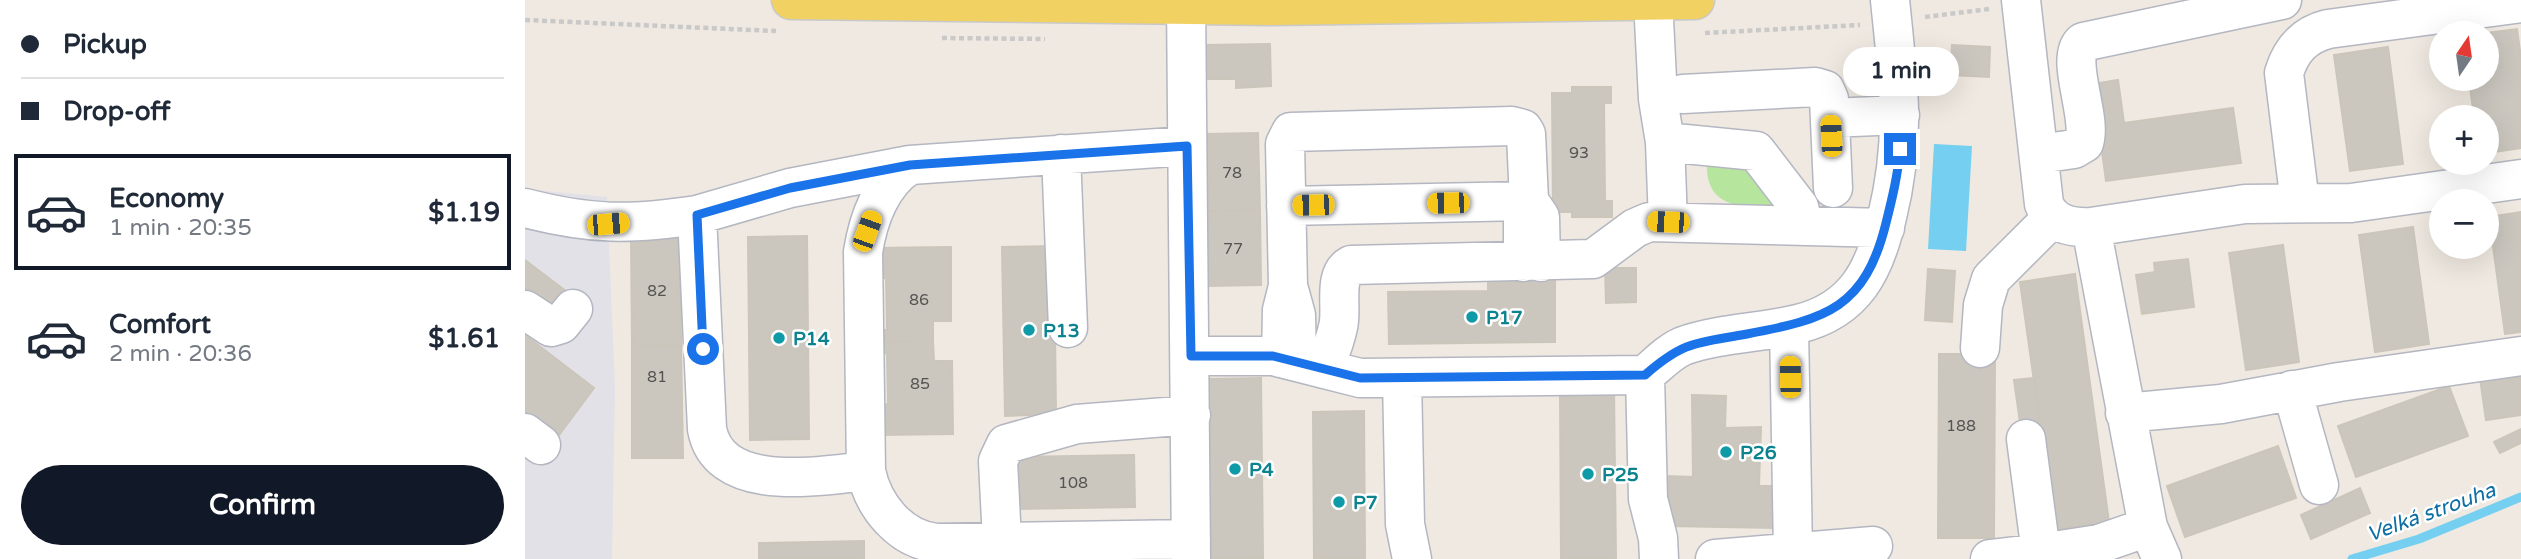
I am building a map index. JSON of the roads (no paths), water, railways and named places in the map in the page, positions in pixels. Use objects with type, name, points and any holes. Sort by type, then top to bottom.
[{"type":"main road","points":[[791,0],[1316,3],[1695,0]]},
{"type":"street","points":[[2039,154],[2074,149],[2084,143],[2086,127],[2076,57],[2083,42],[2282,0]]},
{"type":"street","points":[[1653,1],[1658,99],[1665,142],[1668,222]]},
{"type":"street","points":[[910,165],[890,181],[865,239],[866,471],[875,499],[911,537],[936,543],[1105,550],[1191,549],[1187,2]]},
{"type":"street","points":[[2021,2],[2044,204],[2052,218],[2067,225],[2091,228],[2245,204],[2351,203],[2521,179]]},
{"type":"street","points":[[2300,203],[2284,73],[2287,62],[2300,43],[2309,36],[2328,29],[2521,3]]},
{"type":"street","points":[[1191,356],[1301,363],[1360,378],[1645,375],[1683,346],[1789,326],[1817,317],[1857,290],[1869,275],[1885,228],[1898,172],[1901,124],[1891,10]]},
{"type":"street","points":[[1683,94],[1821,88],[1828,94],[1833,188]]},
{"type":"street","points":[[1830,127],[1901,124]]},
{"type":"street","points":[[1301,363],[1282,310],[1288,286],[1285,144],[1291,132],[1518,127],[1526,134],[1529,201],[1523,217],[1532,262]]},
{"type":"street","points":[[1665,142],[1756,151],[1799,207],[1804,226]]},
{"type":"street","points":[[525,208],[568,219],[608,224],[697,215],[790,188],[910,165],[1187,146]]},
{"type":"street","points":[[1061,153],[1068,328]]},
{"type":"street","points":[[1286,206],[1529,201]]},
{"type":"street","points":[[697,215],[707,429],[714,452],[735,467],[770,475],[793,477],[866,471]]},
{"type":"street","points":[[1980,348],[1983,305],[1991,279],[2052,218]]},
{"type":"street","points":[[1301,363],[1339,325],[1341,279],[1346,268],[1360,264],[1593,259],[1642,224],[1668,222],[1885,228]]},
{"type":"street","points":[[1990,559],[2099,544],[2155,543],[2125,413],[2091,228]]},
{"type":"street","points":[[525,310],[551,327],[561,324],[573,309]]},
{"type":"street","points":[[1789,326],[1793,552]]},
{"type":"street","points":[[2125,413],[2221,404],[2292,390],[2521,356]]},
{"type":"street","points":[[1645,375],[1647,488],[1658,538],[1659,559]]},
{"type":"street","points":[[1402,378],[1405,524],[1412,559]]},
{"type":"street","points":[[2292,390],[2319,485]]},
{"type":"street","points":[[997,547],[998,461],[1006,444],[1077,424],[1191,415]]},
{"type":"street","points":[[2026,439],[2041,553]]},
{"type":"street","points":[[1715,559],[1873,546]]},
{"type":"water","points":[[1934,144],[1972,146],[1966,251],[1928,249]]},
{"type":"waterway","name":"Velká strouha","points":[[2352,559],[2419,539],[2521,497]]},
{"type":"place","name":"P17","points":[[1472,317]]},
{"type":"place","name":"P13","points":[[1029,330]]},
{"type":"place","name":"P14","points":[[779,338]]},
{"type":"place","name":"P26","points":[[1726,452]]},
{"type":"place","name":"P4","points":[[1235,469]]},
{"type":"place","name":"P25","points":[[1588,474]]},
{"type":"place","name":"P7","points":[[1339,502]]}]
